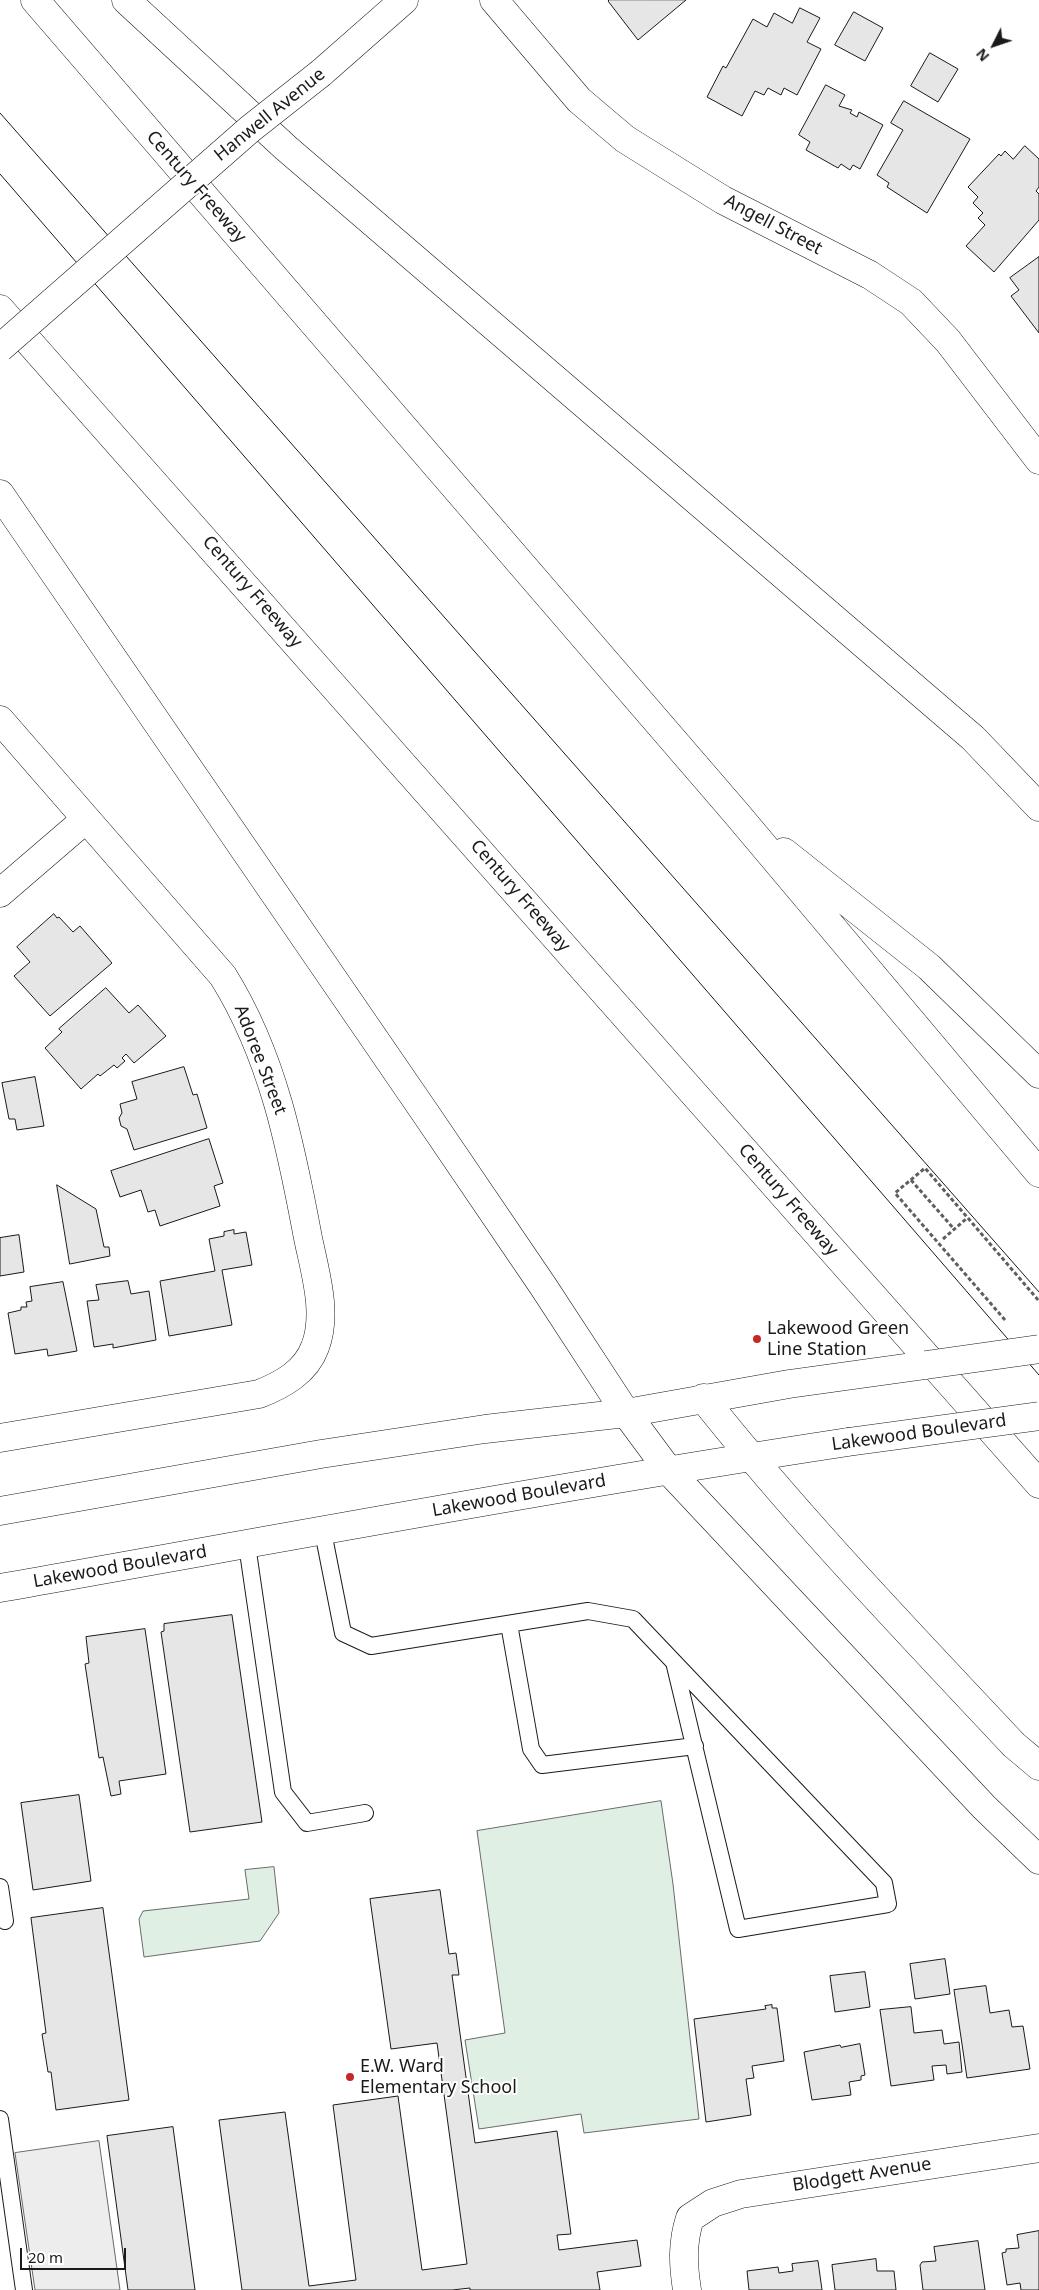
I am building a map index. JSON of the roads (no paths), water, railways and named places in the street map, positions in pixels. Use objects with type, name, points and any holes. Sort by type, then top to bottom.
[{"type":"main road","name":"Century Freeway","points":[[35,0],[736,814],[1039,1173]]},
{"type":"main road","points":[[126,0],[286,148],[973,738],[1039,807]]},
{"type":"main road","name":"Hanwell Avenue","points":[[0,348],[250,129],[321,73],[404,0]]},
{"type":"main road","name":"Angell Street","points":[[494,0],[579,100],[625,139],[724,200],[870,275],[911,302],[948,341],[1039,460]]},
{"type":"main road","name":"Century Freeway","points":[[0,309],[1039,1484]]},
{"type":"main road","points":[[0,494],[471,1179],[626,1414],[669,1471],[984,1807],[1039,1860]]},
{"type":"main road","name":"Adoree Street","points":[[0,720],[222,976],[239,1002],[260,1051],[290,1142],[318,1293],[319,1333],[315,1349],[298,1373],[280,1386],[259,1394],[0,1438]]},
{"type":"main road","points":[[736,814],[929,967],[1039,1074]]},
{"type":"main road","points":[[0,893],[86,818]]},
{"type":"main road","points":[[0,1511],[340,1451],[485,1429],[626,1414],[703,1398],[789,1384],[1035,1349]]},
{"type":"main road","points":[[703,1398],[750,1457],[839,1559],[1014,1745],[1039,1766]]},
{"type":"main road","name":"Lakewood Boulevard","points":[[0,1588],[247,1546],[508,1496],[848,1442],[1039,1416]]},
{"type":"main road","name":"Blodgett Avenue","points":[[687,2290],[683,2260],[683,2238],[690,2218],[713,2203],[741,2194],[1039,2148]]},
{"type":"lane","points":[[323,1532],[343,1633],[371,1646],[588,1611],[633,1619],[674,1662],[884,1884],[888,1904],[738,1929],[674,1662]]},
{"type":"lane","points":[[247,1546],[283,1792],[307,1822],[365,1813]]},
{"type":"lane","points":[[509,1624],[531,1749],[542,1765],[694,1746]]},
{"type":"lane","points":[[0,1887],[5,1921]]},
{"type":"lane","points":[[0,2119],[24,2290]]},
{"type":"tram line","points":[[0,113],[1039,1292]]},
{"type":"tram line","points":[[0,174],[1039,1375]]},
{"type":"place","name":"Lakewood Green Line Station","points":[[757,1339]]},
{"type":"place","name":"E.W. Ward Elementary School","points":[[350,2077]]}]
